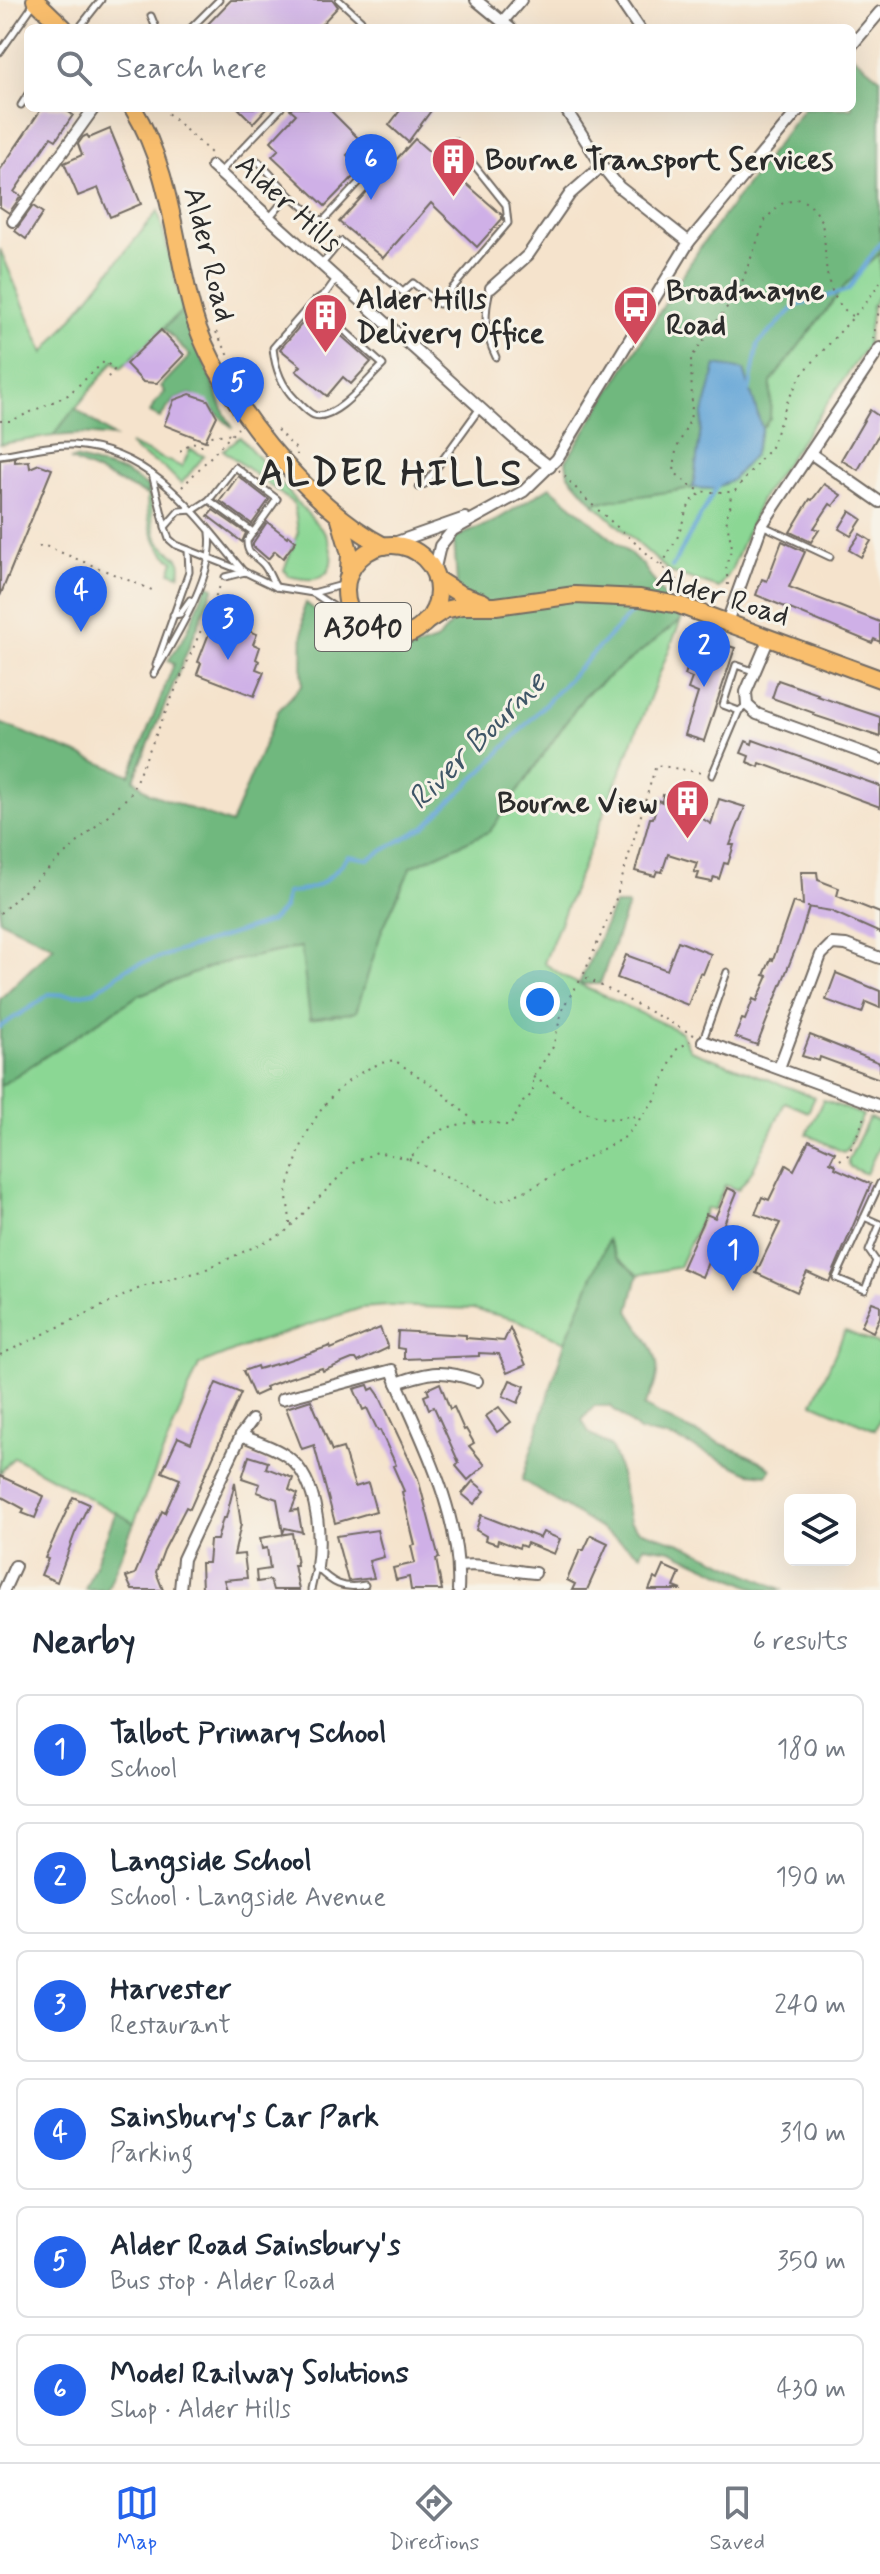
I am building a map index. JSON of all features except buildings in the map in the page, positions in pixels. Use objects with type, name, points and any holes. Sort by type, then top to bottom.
[{"type":"main road","points":[[36,1],[60,24]]},
{"type":"main road","name":"Alder Road","points":[[135,112],[162,176],[199,332],[220,377],[247,419],[297,475],[363,535],[386,545]]},
{"type":"main road","name":"A3040","points":[[339,515],[350,554],[348,578],[348,606],[352,623],[375,634],[392,637],[426,628],[437,599],[435,576],[425,559],[416,552],[398,545],[386,545],[365,554],[348,578]]},
{"type":"main road","name":"Alder Road","points":[[435,576],[460,594],[496,606]]},
{"type":"main road","name":"Alder Road","points":[[426,628],[444,610],[462,606],[496,606],[611,595],[679,605],[880,679]]},
{"type":"street","points":[[476,0],[506,24]]},
{"type":"street","points":[[508,24],[521,0]]},
{"type":"street","points":[[620,0],[636,24]]},
{"type":"street","points":[[856,40],[880,12]]},
{"type":"street","points":[[13,221],[91,112]]},
{"type":"street","points":[[568,112],[619,187],[689,242]]},
{"type":"street","points":[[435,576],[435,560],[445,537],[475,516],[524,491],[552,466],[689,242],[797,112]]},
{"type":"street","points":[[491,288],[528,255],[570,194],[602,166]]},
{"type":"street","name":"Alder Hills","points":[[216,169],[480,408],[552,466]]},
{"type":"street","points":[[727,622],[762,525],[876,346]]},
{"type":"street","points":[[810,453],[878,507]]},
{"type":"street","points":[[386,545],[475,516]]},
{"type":"street","points":[[769,638],[753,671],[743,708],[880,759]]},
{"type":"street","points":[[779,1068],[821,955],[832,944],[846,945],[880,958]]},
{"type":"street","points":[[703,1041],[880,1106]]},
{"type":"street","points":[[282,1399],[392,1370],[438,1476],[459,1566],[458,1590]]},
{"type":"street","points":[[397,1383],[432,1372],[456,1374],[477,1381]]},
{"type":"street","points":[[180,1590],[183,1559],[241,1435],[252,1420]]},
{"type":"street","points":[[241,1435],[282,1453],[306,1479],[320,1546],[317,1567]]},
{"type":"street","points":[[459,1566],[497,1565],[513,1571],[535,1573]]},
{"type":"street","points":[[0,1568],[14,1568],[4,1590]]},
{"type":"lane","points":[[82,24],[101,0]]},
{"type":"lane","points":[[195,24],[219,0]]},
{"type":"lane","points":[[339,0],[361,20],[358,24]]},
{"type":"lane","points":[[0,52],[36,1]]},
{"type":"lane","points":[[151,16],[154,24]]},
{"type":"lane","points":[[21,105],[24,100]]},
{"type":"lane","points":[[216,169],[277,112]]},
{"type":"lane","points":[[321,264],[341,241],[403,292],[413,283],[439,304],[508,223],[506,205],[455,141]]},
{"type":"lane","points":[[258,161],[289,194],[317,219],[324,220],[389,150]]},
{"type":"lane","points":[[269,218],[289,194]]},
{"type":"lane","points":[[326,293],[320,309],[383,365],[344,404],[331,414],[322,416],[313,415],[284,388],[274,362],[273,348],[337,279]]},
{"type":"lane","points":[[491,288],[485,331],[496,357]]},
{"type":"lane","points":[[419,487],[425,484],[480,408]]},
{"type":"lane","points":[[0,455],[72,445],[115,453],[141,465],[194,510],[245,572]]},
{"type":"lane","points":[[165,527],[179,511],[194,510],[209,500],[236,468],[277,500],[247,541],[250,555],[265,565],[276,587]]},
{"type":"lane","points":[[152,474],[169,539],[276,587],[313,593],[352,623]]},
{"type":"lane","points":[[209,500],[253,532]]},
{"type":"lane","points":[[762,525],[830,557]]},
{"type":"lane","points":[[188,550],[189,572],[154,674],[183,625],[209,559],[212,546],[210,533]]},
{"type":"lane","points":[[225,577],[245,572]]},
{"type":"lane","points":[[313,593],[348,578]]},
{"type":"lane","points":[[173,615],[180,614],[196,592]]},
{"type":"lane","points":[[712,775],[743,708],[723,705],[736,665],[753,671]]},
{"type":"lane","points":[[703,1041],[727,972]]},
{"type":"lane","points":[[864,1217],[880,1224],[869,1251],[876,1261],[865,1290],[836,1278],[864,1217],[880,1183]]},
{"type":"lane","points":[[317,1567],[331,1582],[353,1588],[365,1585]]},
{"type":"lane","points":[[311,1590],[317,1567]]},
{"type":"path","points":[[166,112],[211,152],[216,169]]},
{"type":"path","points":[[706,492],[682,481],[673,465],[676,450],[690,420],[691,358],[739,290],[766,218],[783,203],[799,199],[817,210],[824,229],[825,272],[834,298],[852,316]]},
{"type":"path","points":[[662,566],[675,542],[688,505],[696,494],[734,492],[771,447],[788,400],[802,374],[866,303],[880,282]]},
{"type":"path","points":[[876,346],[880,305]]},
{"type":"path","points":[[215,330],[247,389]]},
{"type":"path","points":[[0,421],[11,421],[68,395],[105,361],[114,370],[108,377]]},
{"type":"path","points":[[175,493],[247,419]]},
{"type":"path","points":[[269,422],[297,450],[297,475]]},
{"type":"path","points":[[180,451],[192,442],[203,446],[211,436],[234,433]]},
{"type":"path","points":[[552,466],[686,588],[709,597],[723,596],[733,582]]},
{"type":"path","points":[[728,590],[726,566],[732,547],[726,518],[731,504],[730,492]]},
{"type":"path","points":[[39,547],[43,545],[152,590]]},
{"type":"path","points":[[0,913],[130,795],[225,577]]},
{"type":"path","points":[[679,605],[686,588]]},
{"type":"path","points":[[352,623],[361,642],[398,649],[415,643],[426,628]]},
{"type":"path","points":[[409,1159],[436,1133],[475,1122],[495,1121],[510,1126],[523,1102],[533,1093],[533,1077],[553,1047],[563,1007],[583,976],[614,905],[656,765],[712,775]]},
{"type":"path","points":[[583,976],[683,1027],[703,1041]]},
{"type":"path","points":[[0,1355],[142,1287],[202,1271],[284,1233],[353,1163],[377,1152],[409,1159],[498,1202],[585,1161],[625,1137],[655,1100],[676,1050],[693,1039],[703,1041]]},
{"type":"path","points":[[290,1227],[291,1207],[287,1192],[298,1151],[324,1107],[340,1088],[358,1075],[394,1060],[439,1090],[475,1122]]},
{"type":"path","points":[[533,1077],[598,1119],[617,1120],[631,1115],[640,1120]]},
{"type":"path","points":[[833,1164],[848,1155],[866,1116]]},
{"type":"green space","points":[[856,58],[880,78],[880,253],[847,283],[771,382],[770,418],[762,429],[744,371],[703,414],[693,488],[593,503],[568,474],[566,461],[701,246],[801,112],[856,112]]},
{"type":"green space","points":[[158,211],[183,310],[121,368],[114,361],[53,436],[0,444],[0,249],[44,353]]},
{"type":"green space","points":[[880,253],[880,292],[872,306],[867,346],[761,499],[731,571],[719,588],[670,572],[593,503],[693,488],[714,489],[753,456],[762,429],[770,418],[771,382],[847,283]]},
{"type":"green space","points":[[183,310],[233,428],[208,404],[190,394],[174,400],[160,418],[150,413],[165,392],[161,386],[190,356],[164,328]]},
{"type":"green space","points":[[75,408],[114,437],[82,434],[53,436]]},
{"type":"green space","points":[[240,437],[324,532],[330,545],[331,560],[322,576],[298,578],[289,576],[284,570],[298,532],[294,504],[223,450]]},
{"type":"green space","points":[[129,444],[182,467],[190,449],[204,456],[181,484],[166,469],[135,451]]},
{"type":"green space","points":[[75,458],[126,473],[148,487],[147,495],[71,460]]},
{"type":"green space","points":[[148,487],[155,534],[178,559],[181,568],[179,575],[170,572],[174,561],[154,538],[147,508]]},
{"type":"green space","points":[[550,487],[642,564],[681,620],[585,695],[490,831],[411,867],[382,930],[356,1012],[310,1019],[301,947],[218,964],[139,995],[0,1086],[0,999],[54,946],[0,920],[0,723],[130,775],[174,664],[168,661],[186,634],[207,584],[214,587],[134,779],[149,793],[231,824],[278,711],[302,685],[303,611],[306,603],[368,652],[401,653],[436,641],[459,616],[454,538],[493,522]]},
{"type":"green space","points":[[681,620],[544,963],[568,979],[681,1032],[690,1050],[815,1097],[808,1112],[785,1102],[753,1170],[738,1190],[725,1185],[714,1210],[706,1208],[679,1267],[638,1275],[616,1257],[608,1241],[565,1342],[517,1320],[473,1309],[361,1308],[251,1344],[199,1365],[134,1523],[14,1457],[0,1473],[0,1086],[139,995],[217,964],[382,930],[411,867],[490,831],[585,695]]},
{"type":"green space","points":[[614,905],[628,905],[600,984],[579,984]]},
{"type":"green space","points":[[823,1100],[863,1115],[847,1150],[843,1152],[807,1134]]},
{"type":"green space","points":[[869,1118],[880,1122],[880,1144],[866,1174],[850,1167],[848,1161]]},
{"type":"green space","points":[[608,1240],[616,1257],[638,1275],[629,1311],[651,1346],[657,1367],[657,1378],[644,1406],[771,1469],[767,1475],[749,1473],[676,1439],[639,1431],[610,1406],[594,1406],[582,1420],[589,1433],[611,1447],[630,1522],[639,1530],[680,1543],[783,1590],[758,1590],[671,1550],[644,1546],[641,1554],[522,1480],[565,1342]]},
{"type":"green space","points":[[845,1331],[880,1345],[880,1418],[875,1430],[813,1403]]},
{"type":"green space","points":[[116,1512],[134,1523],[107,1590],[85,1590]]},
{"type":"water","points":[[716,365],[744,370],[762,429],[753,456],[732,480],[714,489],[693,488],[703,414]]},
{"type":"waterway","name":"River Bourne","points":[[749,392],[758,344],[796,306],[848,290],[880,243]]},
{"type":"waterway","name":"River Bourne","points":[[672,567],[719,483]]},
{"type":"waterway","name":"River Bourne","points":[[0,1027],[49,994],[94,992],[129,967],[270,922],[284,908],[286,893],[315,887],[335,872],[348,856],[368,859],[424,827],[486,767],[634,610]]},
{"type":"place","name":"Bourne Transport Services","points":[[454,198]]},
{"type":"place","name":"Model Railway Solutions","points":[[371,200]]},
{"type":"place","name":"Broadmayne Road","points":[[635,346]]},
{"type":"place","name":"Alder Hills Delivery Office","points":[[325,354]]},
{"type":"place","name":"Alder Road Sainsbury's","points":[[238,423]]},
{"type":"place","name":"Sainsbury's Car Park","points":[[81,632]]},
{"type":"place","name":"Harvester","points":[[228,660]]},
{"type":"place","name":"Langside School","points":[[704,687]]},
{"type":"place","name":"Bourne View","points":[[688,841]]},
{"type":"place","name":"Talbot Primary School","points":[[733,1291]]},
{"type":"district","name":"ALDER HILLS","points":[[391,472]]}]
